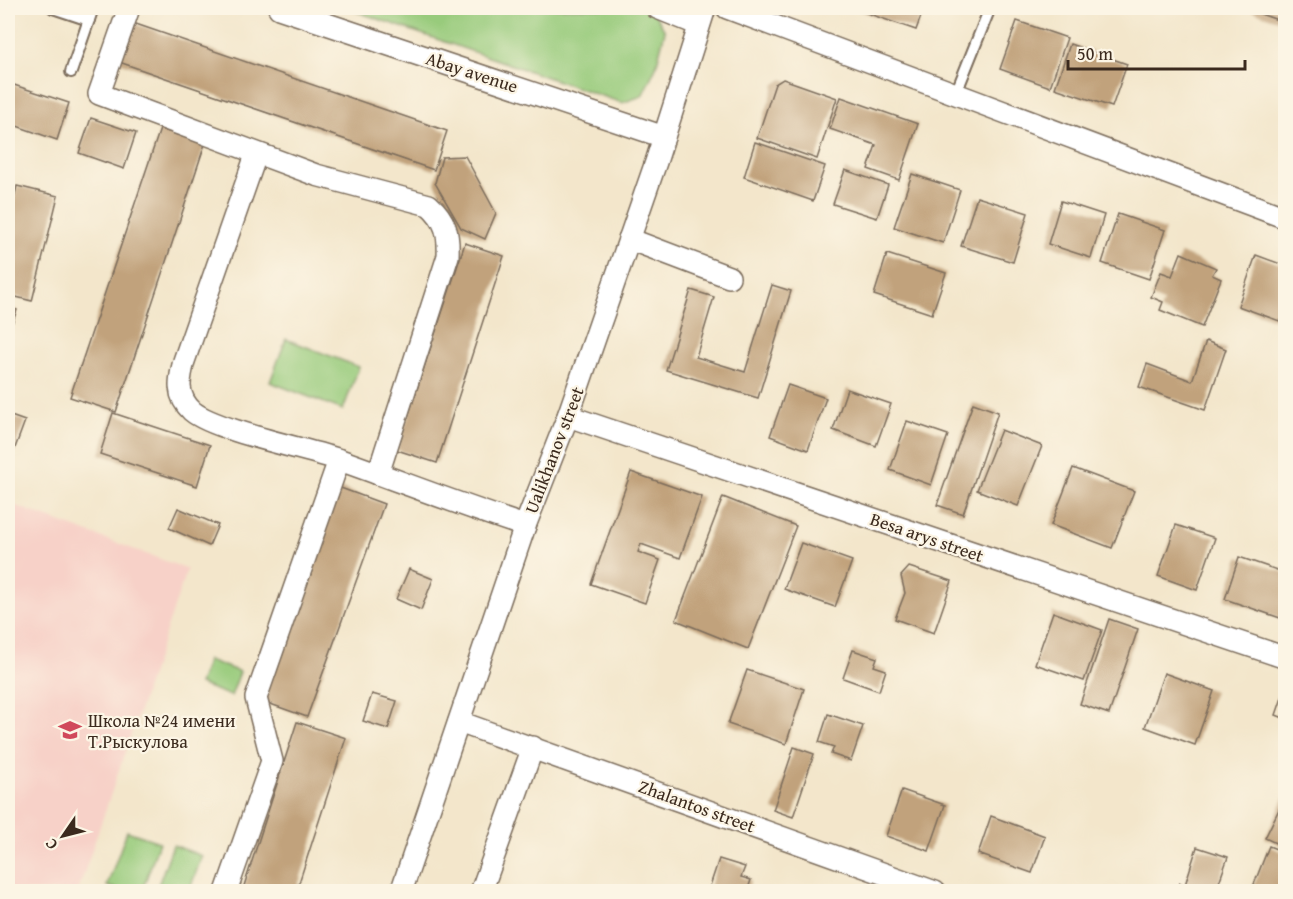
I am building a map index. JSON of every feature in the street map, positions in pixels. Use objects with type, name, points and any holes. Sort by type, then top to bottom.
[{"type":"street","points":[[129,8],[99,94],[256,155],[316,175],[429,205],[441,216],[449,236],[448,256],[378,474]]},
{"type":"street","name":"Abay avenue","points":[[279,8],[664,137]]},
{"type":"street","points":[[657,8],[702,16]]},
{"type":"street","points":[[727,8],[1286,218]]},
{"type":"street","name":"Ualikhanov street","points":[[401,891],[525,526],[568,416],[629,239],[702,16]]},
{"type":"street","points":[[256,155],[184,361],[180,392],[184,402],[194,413],[215,423],[339,460],[525,526]]},
{"type":"street","points":[[629,239],[729,276]]},
{"type":"street","name":"Besa arys street","points":[[568,416],[1286,658]]},
{"type":"street","points":[[226,891],[272,761],[256,698],[339,460]]},
{"type":"street","name":"Zhalantos street","points":[[459,722],[935,891]]},
{"type":"street","points":[[481,891],[533,747]]},
{"type":"lane","points":[[54,8],[89,20]]},
{"type":"lane","points":[[71,72],[93,8]]},
{"type":"lane","points":[[956,93],[990,8]]},
{"type":"shaded area","name":"Школа №24 имени Т.Рыскулова","points":[[8,503],[187,569],[78,891],[8,891]]},
{"type":"green space","points":[[346,8],[651,8],[665,31],[656,67],[642,96],[622,103]]},
{"type":"green space","points":[[286,339],[359,367],[343,410],[270,382]]},
{"type":"green space","points":[[208,660],[240,672],[231,696],[199,684]]},
{"type":"green space","points":[[127,831],[159,842],[142,891],[122,891],[107,886]]},
{"type":"green space","points":[[173,845],[202,856],[189,891],[156,891]]},
{"type":"building","points":[[852,8],[924,8],[916,30]]},
{"type":"building","points":[[1254,8],[1286,8],[1286,23],[1252,11]]},
{"type":"building","points":[[1017,21],[1067,38],[1050,87],[1000,69]]},
{"type":"building","points":[[133,23],[447,131],[434,170],[119,62]]},
{"type":"building","points":[[1070,44],[1127,64],[1112,107],[1055,88]]},
{"type":"building","points":[[783,79],[837,98],[817,159],[757,138],[775,84]]},
{"type":"building","points":[[11,84],[69,103],[57,140],[8,123],[8,95]]},
{"type":"building","points":[[841,97],[918,124],[899,180],[868,169],[876,145],[830,129]]},
{"type":"building","points":[[91,118],[136,133],[124,169],[79,153]]},
{"type":"building","points":[[160,129],[205,144],[116,412],[70,397]]},
{"type":"building","points":[[755,142],[825,166],[813,201],[744,177]]},
{"type":"building","points":[[465,156],[496,213],[485,239],[461,228],[435,183],[442,157]]},
{"type":"building","points":[[845,170],[888,185],[877,218],[833,204]]},
{"type":"building","points":[[912,174],[960,190],[943,243],[894,227]]},
{"type":"building","points":[[17,186],[58,196],[32,301],[8,295],[8,223]]},
{"type":"building","points":[[977,197],[1028,213],[1013,262],[961,246]]},
{"type":"building","points":[[1061,201],[1104,215],[1091,258],[1048,244]]},
{"type":"building","points":[[1118,214],[1165,230],[1149,279],[1102,263]]},
{"type":"building","points":[[465,243],[504,256],[437,463],[397,450]]},
{"type":"building","points":[[1181,253],[1216,268],[1212,275],[1221,279],[1202,327],[1160,310],[1163,302],[1151,297],[1161,272],[1172,276]]},
{"type":"building","points":[[887,254],[946,273],[932,314],[874,295]]},
{"type":"building","points":[[1256,255],[1286,266],[1285,323],[1238,306]]},
{"type":"building","points":[[772,285],[791,291],[758,398],[666,370],[691,290],[714,297],[696,357],[745,372]]},
{"type":"building","points":[[8,307],[17,310],[8,335]]},
{"type":"building","points":[[1206,341],[1226,349],[1205,410],[1139,387],[1147,364],[1192,381]]},
{"type":"building","points":[[788,385],[826,398],[808,450],[770,436]]},
{"type":"building","points":[[847,389],[891,404],[876,446],[833,430]]},
{"type":"building","points":[[973,403],[998,412],[963,514],[937,505]]},
{"type":"building","points":[[113,413],[210,445],[197,486],[100,454]]},
{"type":"building","points":[[8,415],[25,421],[8,467]]},
{"type":"building","points":[[907,421],[948,435],[931,485],[890,470]]},
{"type":"building","points":[[1001,430],[1042,446],[1018,506],[977,490]]},
{"type":"building","points":[[1073,468],[1134,491],[1112,548],[1051,525]]},
{"type":"building","points":[[631,472],[702,497],[680,558],[641,544],[638,552],[660,560],[645,603],[591,584]]},
{"type":"building","points":[[338,487],[384,504],[307,717],[262,701]]},
{"type":"building","points":[[723,497],[796,526],[748,649],[676,620]]},
{"type":"building","points":[[178,508],[218,525],[209,546],[169,528]]},
{"type":"building","points":[[1176,525],[1215,538],[1197,590],[1158,576]]},
{"type":"building","points":[[801,543],[852,561],[835,607],[784,589]]},
{"type":"building","points":[[1239,557],[1286,573],[1286,620],[1225,599]]},
{"type":"building","points":[[909,567],[952,581],[934,633],[895,619],[905,593],[901,576]]},
{"type":"building","points":[[409,569],[433,579],[421,610],[396,599]]},
{"type":"building","points":[[1053,612],[1102,630],[1084,681],[1035,664]]},
{"type":"building","points":[[1109,619],[1138,629],[1109,714],[1080,704]]},
{"type":"building","points":[[853,650],[877,658],[874,666],[886,670],[879,691],[843,678]]},
{"type":"building","points":[[747,670],[804,689],[786,744],[728,724]]},
{"type":"building","points":[[1164,673],[1214,691],[1195,745],[1145,727]]},
{"type":"building","points":[[1286,689],[1286,719],[1276,715]]},
{"type":"building","points":[[372,694],[397,701],[388,729],[363,721]]},
{"type":"building","points":[[828,714],[863,726],[851,761],[831,754],[834,747],[819,742]]},
{"type":"building","points":[[297,722],[346,738],[296,892],[242,892]]},
{"type":"building","points":[[794,747],[814,754],[793,817],[773,810]]},
{"type":"building","points":[[902,790],[945,805],[929,851],[886,836]]},
{"type":"building","points":[[1286,795],[1286,848],[1265,838]]},
{"type":"building","points":[[991,816],[1045,836],[1032,873],[978,854]]},
{"type":"building","points":[[1269,846],[1286,853],[1286,892],[1251,892]]},
{"type":"building","points":[[1197,847],[1228,857],[1217,888],[1227,892],[1178,892],[1180,883],[1185,885]]},
{"type":"building","points":[[719,859],[745,867],[741,877],[751,880],[747,892],[708,892]]},
{"type":"place","name":"Школа №24 имени Т.Рыскулова","points":[[70,730]]}]
